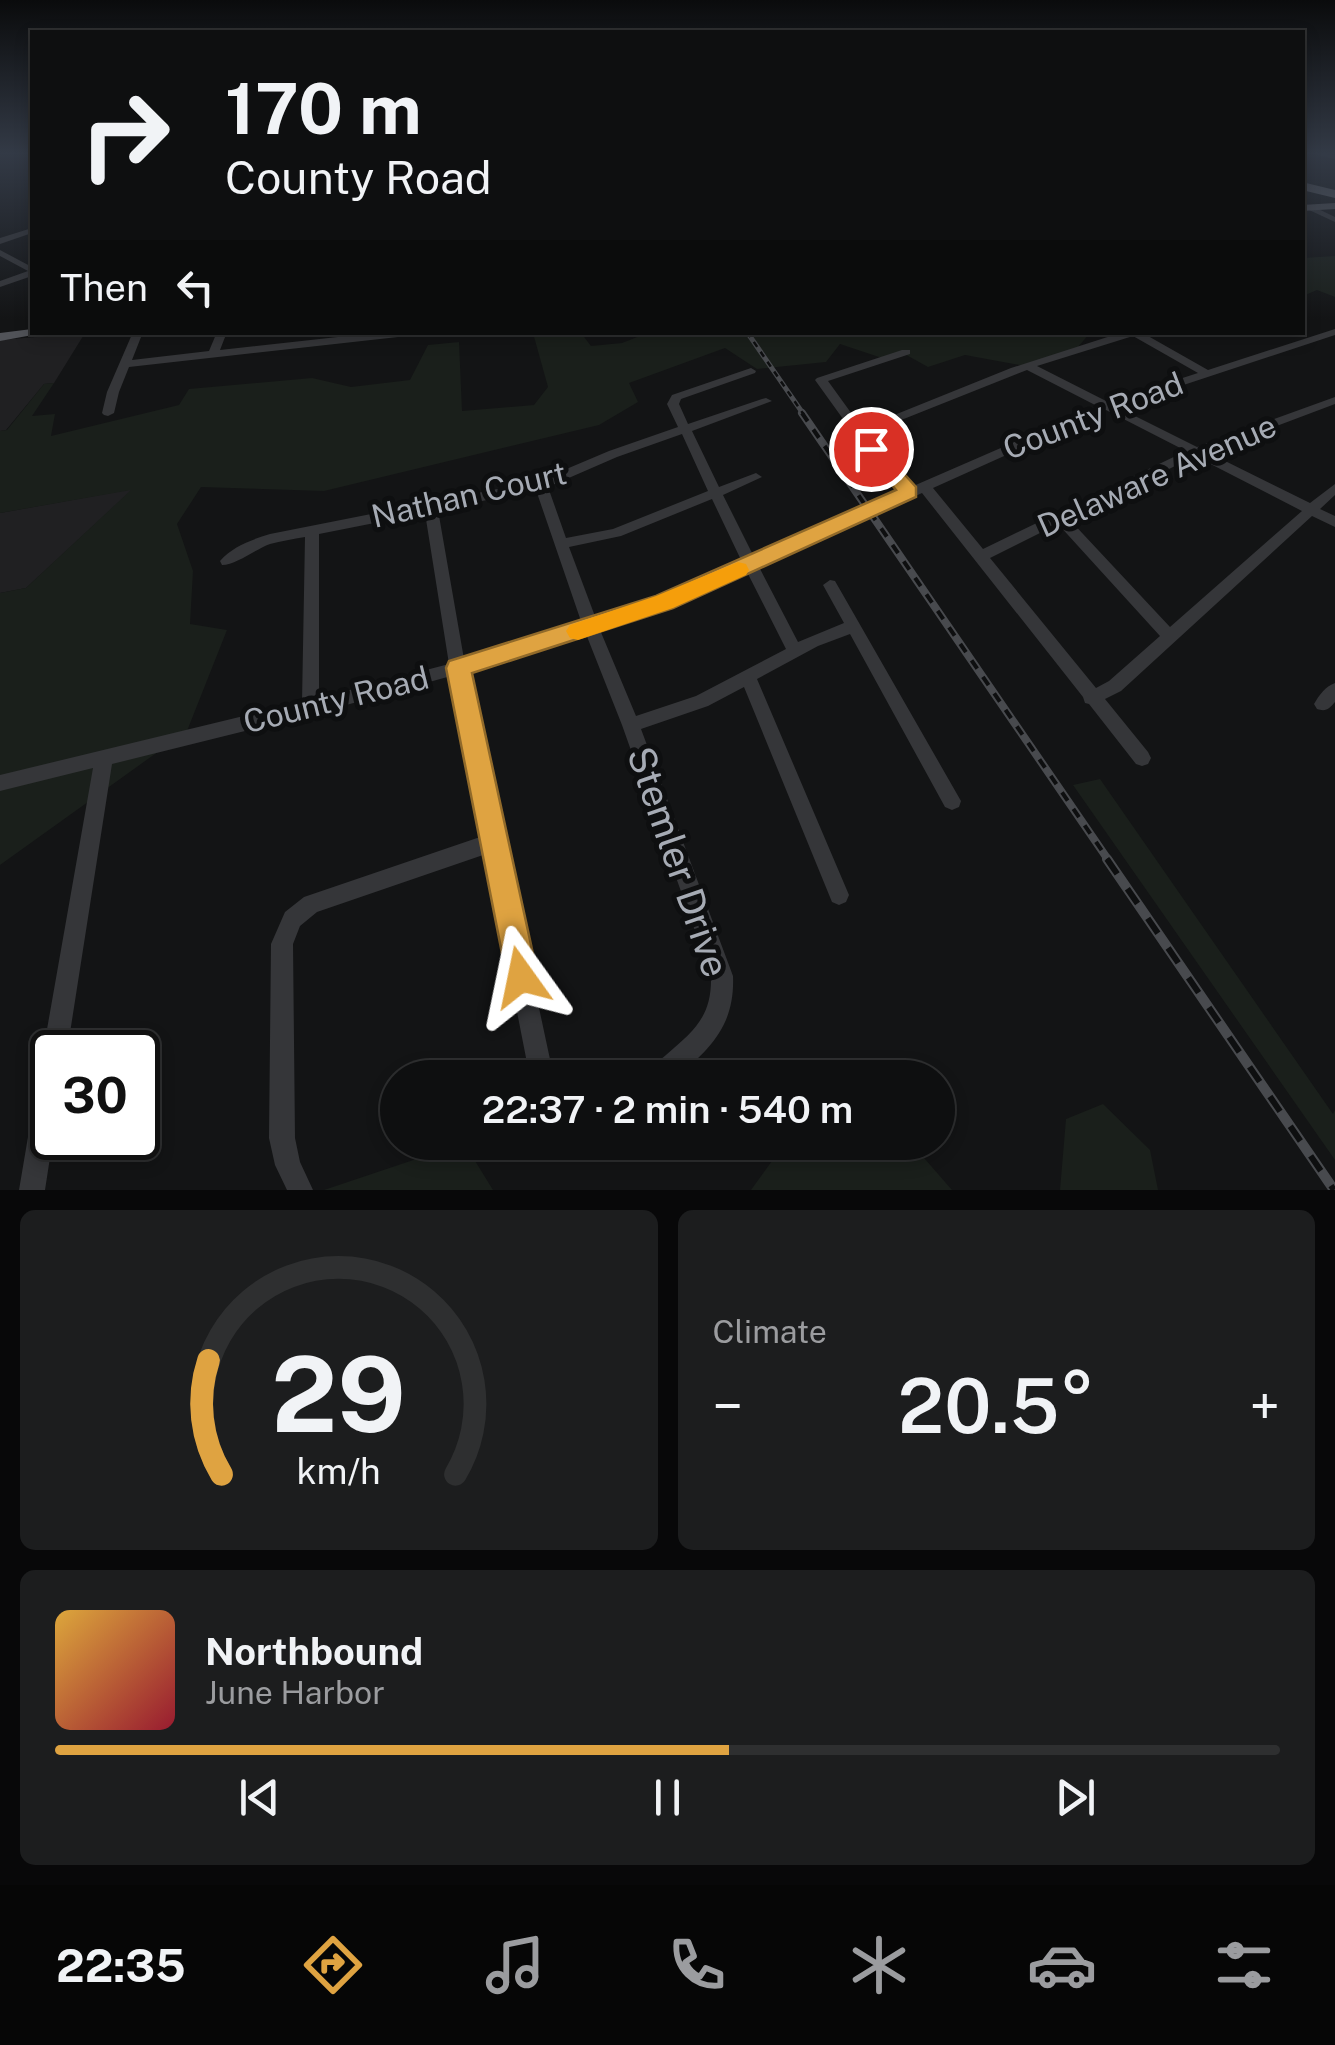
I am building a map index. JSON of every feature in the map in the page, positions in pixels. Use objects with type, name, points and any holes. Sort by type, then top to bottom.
[{"type":"main road","points":[[0,337],[30,334]]},
{"type":"street","points":[[1306,208],[1335,220]]},
{"type":"street","points":[[0,241],[30,231]]},
{"type":"street","points":[[0,252],[30,270]]},
{"type":"street","points":[[0,284],[30,272]]},
{"type":"street","name":"County Road","points":[[0,783],[310,708],[592,627],[664,602],[1105,406],[1335,332]]},
{"type":"street","points":[[108,414],[137,335]]},
{"type":"street","points":[[214,354],[221,335]]},
{"type":"street","points":[[124,364],[388,335]]},
{"type":"street","points":[[859,432],[1028,366],[1128,335]]},
{"type":"street","points":[[1138,335],[1206,373]]},
{"type":"street","points":[[906,352],[821,379],[859,432],[980,556],[1142,758]]},
{"type":"street","points":[[1028,366],[1335,522]]},
{"type":"street","points":[[751,371],[674,398],[750,564],[795,650]]},
{"type":"street","name":"Delaware Avenue","points":[[980,556],[1194,452],[1335,400]]},
{"type":"street","name":"Nathan Court","points":[[227,561],[254,544],[541,485],[613,454],[766,401]]},
{"type":"street","points":[[561,544],[616,533],[756,477]]},
{"type":"street","name":"Stemler Drive","points":[[541,485],[722,976],[724,992],[719,1018],[677,1060]]},
{"type":"street","points":[[1091,698],[1116,686],[1335,488]]},
{"type":"street","points":[[431,508],[458,668],[538,1060]]},
{"type":"street","points":[[1060,518],[1170,637]]},
{"type":"street","points":[[310,708],[312,531]]},
{"type":"street","points":[[830,585],[952,801]]},
{"type":"street","points":[[630,725],[702,701],[795,650],[853,626]]},
{"type":"street","points":[[748,677],[839,894]]},
{"type":"street","points":[[59,1030],[104,758]]},
{"type":"street","points":[[300,1190],[288,1165],[282,1138],[282,944],[287,928],[312,904],[494,842]]},
{"type":"street","points":[[32,1190],[37,1160]]},
{"type":"shaded area","points":[[1335,256],[1335,297],[1317,290],[1305,295],[1305,258]]},
{"type":"shaded area","points":[[84,335],[54,383],[44,384],[6,430],[0,431],[0,340]]},
{"type":"shaded area","points":[[534,335],[583,335],[591,346],[622,343],[642,335],[1088,335],[1078,347],[1025,366],[965,355],[928,367],[901,352],[882,358],[840,344],[826,362],[757,369],[725,348],[629,383],[638,402],[599,425],[324,491],[201,487],[177,524],[193,571],[190,624],[227,630],[187,731],[0,865],[0,593],[26,588],[131,490],[0,513],[0,431],[7,430],[44,384],[54,383],[32,416],[55,414],[51,436],[179,405],[189,389],[312,378],[351,387],[410,380],[428,345],[459,342],[462,411],[534,405],[548,387]]},
{"type":"shaded area","points":[[133,489],[26,588],[0,593],[0,513]]},
{"type":"shaded area","points":[[1100,779],[1333,1114],[1335,1110],[1335,1160],[1073,785]]},
{"type":"shaded area","points":[[1103,1104],[1150,1150],[1158,1190],[1060,1190],[1066,1119]]},
{"type":"shaded area","points":[[413,1160],[474,1160],[493,1190],[324,1190]]},
{"type":"shaded area","points":[[773,1160],[926,1160],[952,1190],[751,1190]]},
{"type":"railway","points":[[749,335],[804,415]]},
{"type":"railway","points":[[802,413],[1109,861]]},
{"type":"railway","points":[[1107,859],[1334,1190]]},
{"type":"slow traffic","points":[[578,631],[664,602],[738,570]]},
{"type":"route","points":[[521,977],[458,668],[664,602],[908,492],[871,449]]}]
